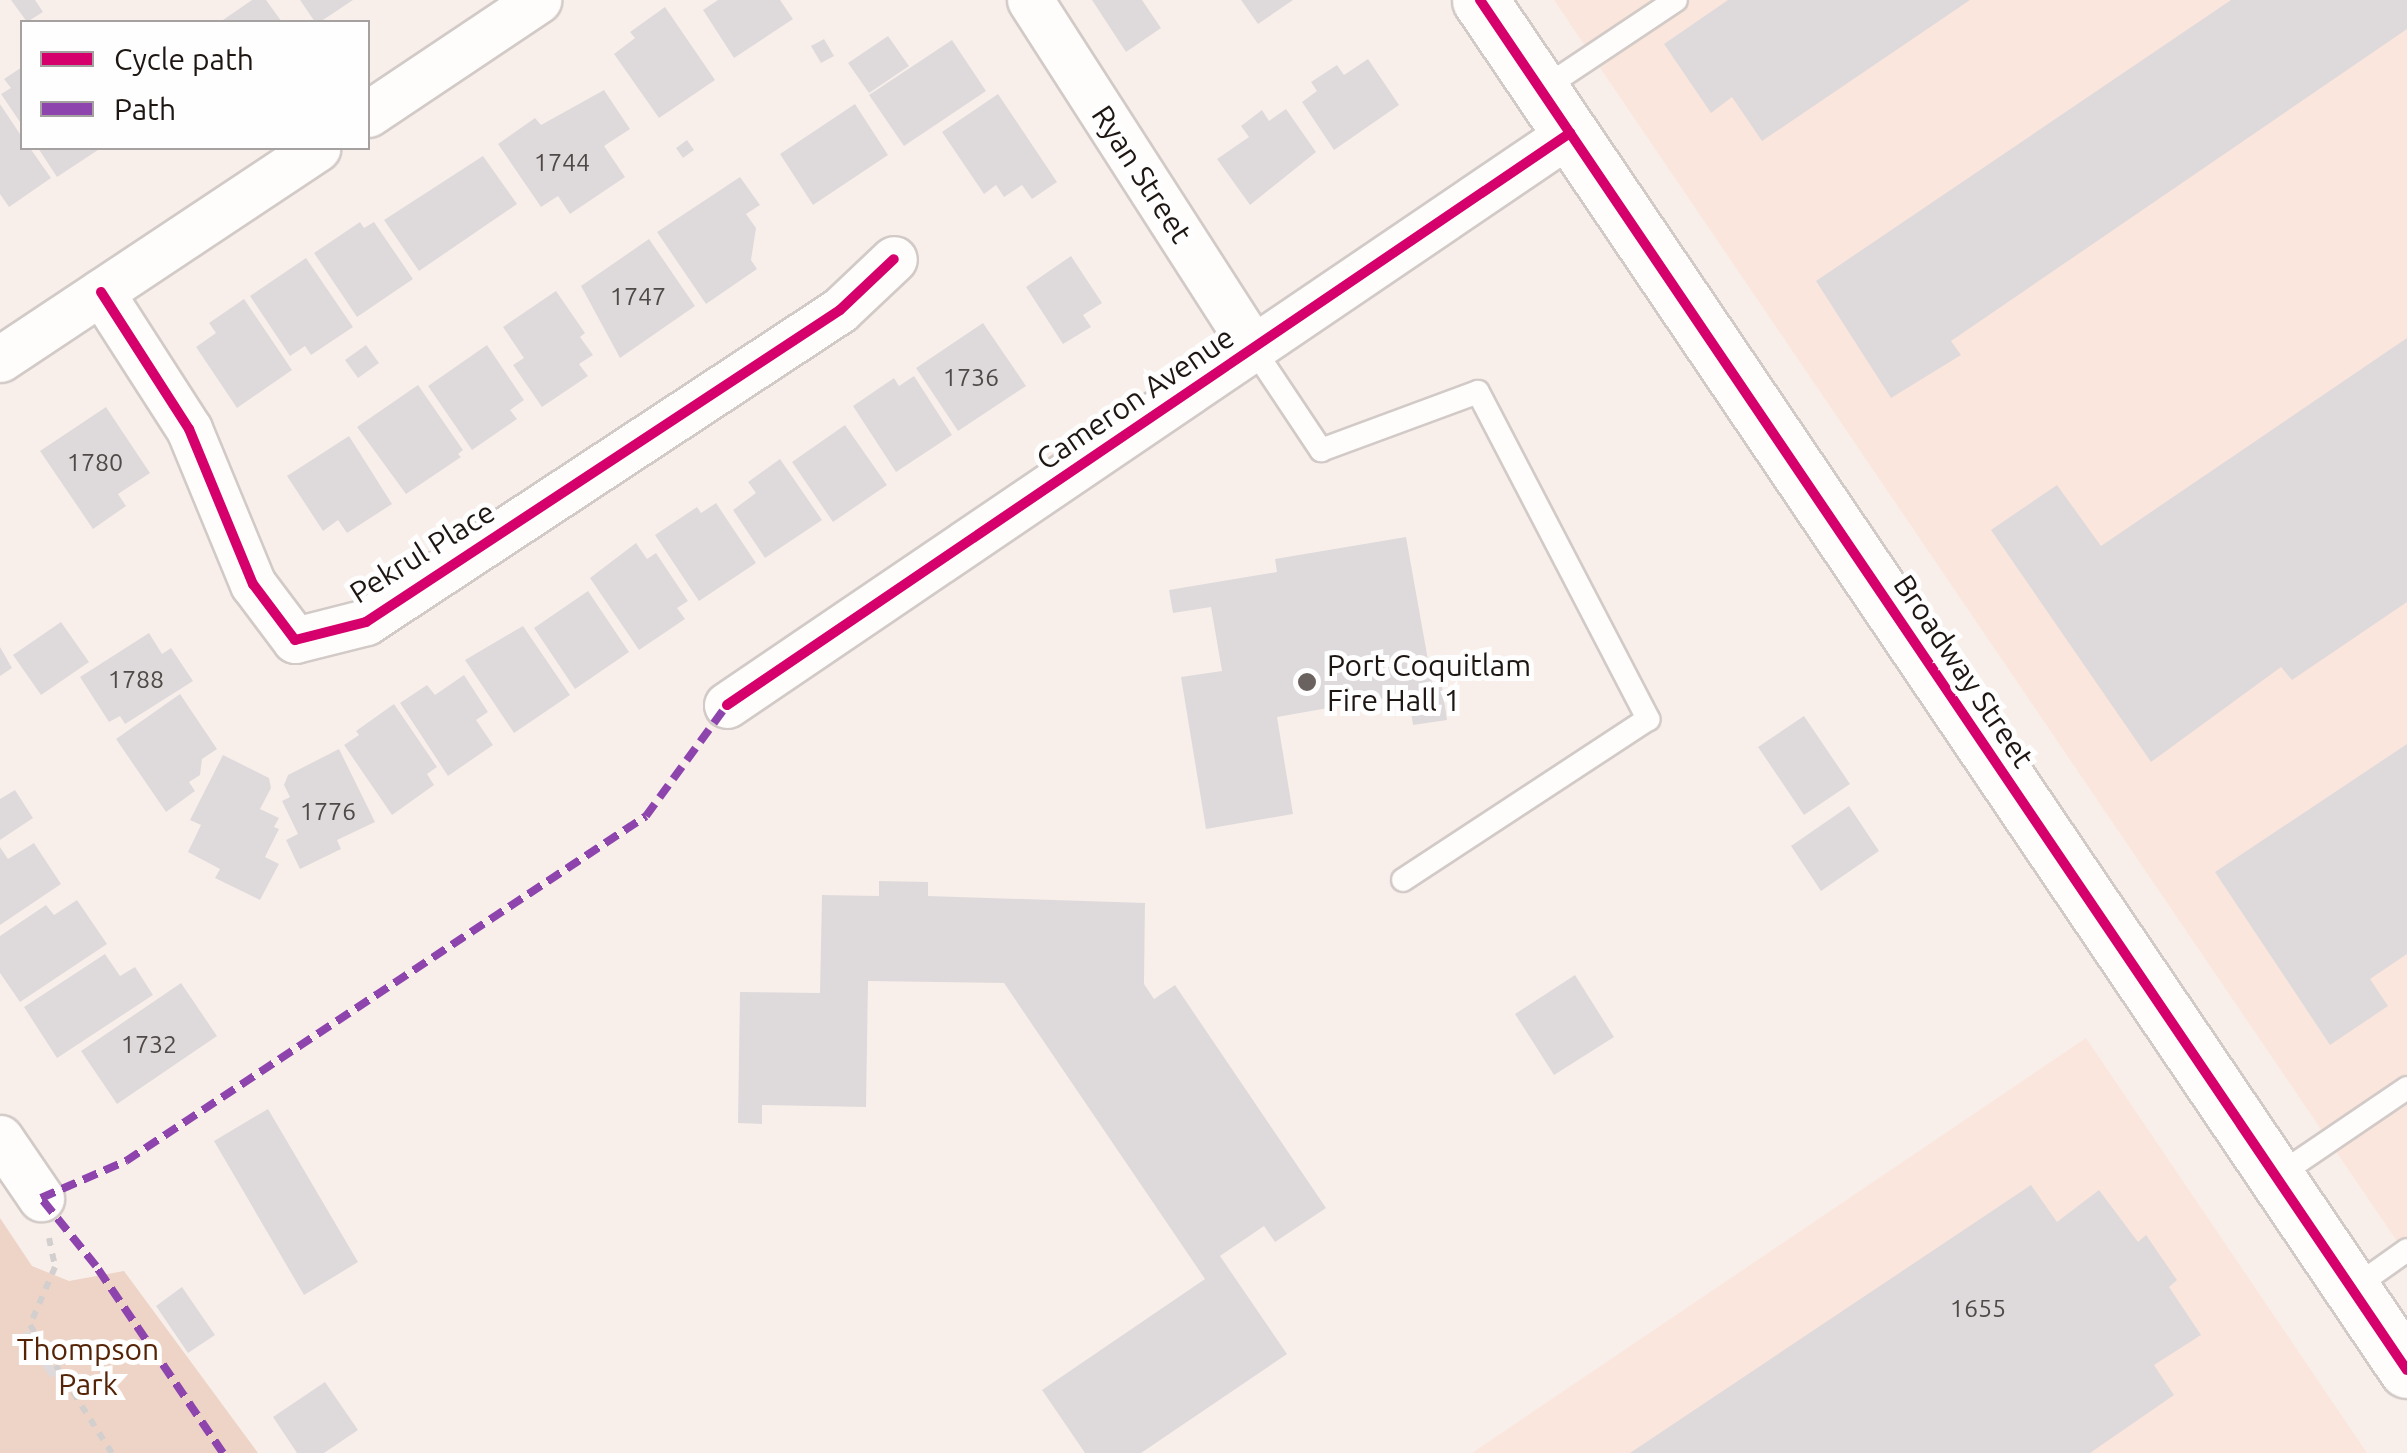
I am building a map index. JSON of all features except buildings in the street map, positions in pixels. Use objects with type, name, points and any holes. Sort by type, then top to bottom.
[{"type":"main road","name":"Broadway Street","points":[[1480,0],[2407,1370]]},
{"type":"street","points":[[370,113],[538,0]]},
{"type":"street","name":"Ryan Street","points":[[1030,0],[1254,348]]},
{"type":"street","name":"Cameron Avenue","points":[[727,705],[1254,348],[1556,111]]},
{"type":"street","points":[[0,359],[314,150]]},
{"type":"street","name":"Pekrul Place","points":[[101,292],[189,429],[253,584],[295,640],[366,622],[840,310],[894,259]]},
{"type":"street","points":[[0,1138],[41,1198]]},
{"type":"lane","points":[[1556,111],[1676,0]]},
{"type":"lane","points":[[1254,348],[1321,450],[1478,392],[1648,719],[1402,880]]},
{"type":"lane","points":[[2276,1176],[2407,1088]]},
{"type":"lane","points":[[2352,1289],[2407,1250]]},
{"type":"path","points":[[41,1198],[55,1267],[30,1325],[112,1453]]},
{"type":"shaded area","points":[[1554,0],[2407,0],[2407,1256]]},
{"type":"shaded area","points":[[2086,1038],[2367,1453],[1472,1453]]},
{"type":"green space","name":"Thompson Park","points":[[0,1218],[32,1266],[69,1281],[124,1271],[258,1453],[0,1453]]},
{"type":"marked path","points":[[223,1453],[96,1266],[41,1198],[126,1161],[646,816],[727,705]]},
{"type":"cycle path","points":[[1480,0],[2407,1370]]},
{"type":"cycle path","points":[[727,705],[1570,133]]},
{"type":"cycle path","points":[[101,292],[189,429],[253,584],[295,640],[366,622],[840,310],[894,259]]},
{"type":"place","name":"Port Coquitlam Fire Hall 1","points":[[1307,682]]}]
